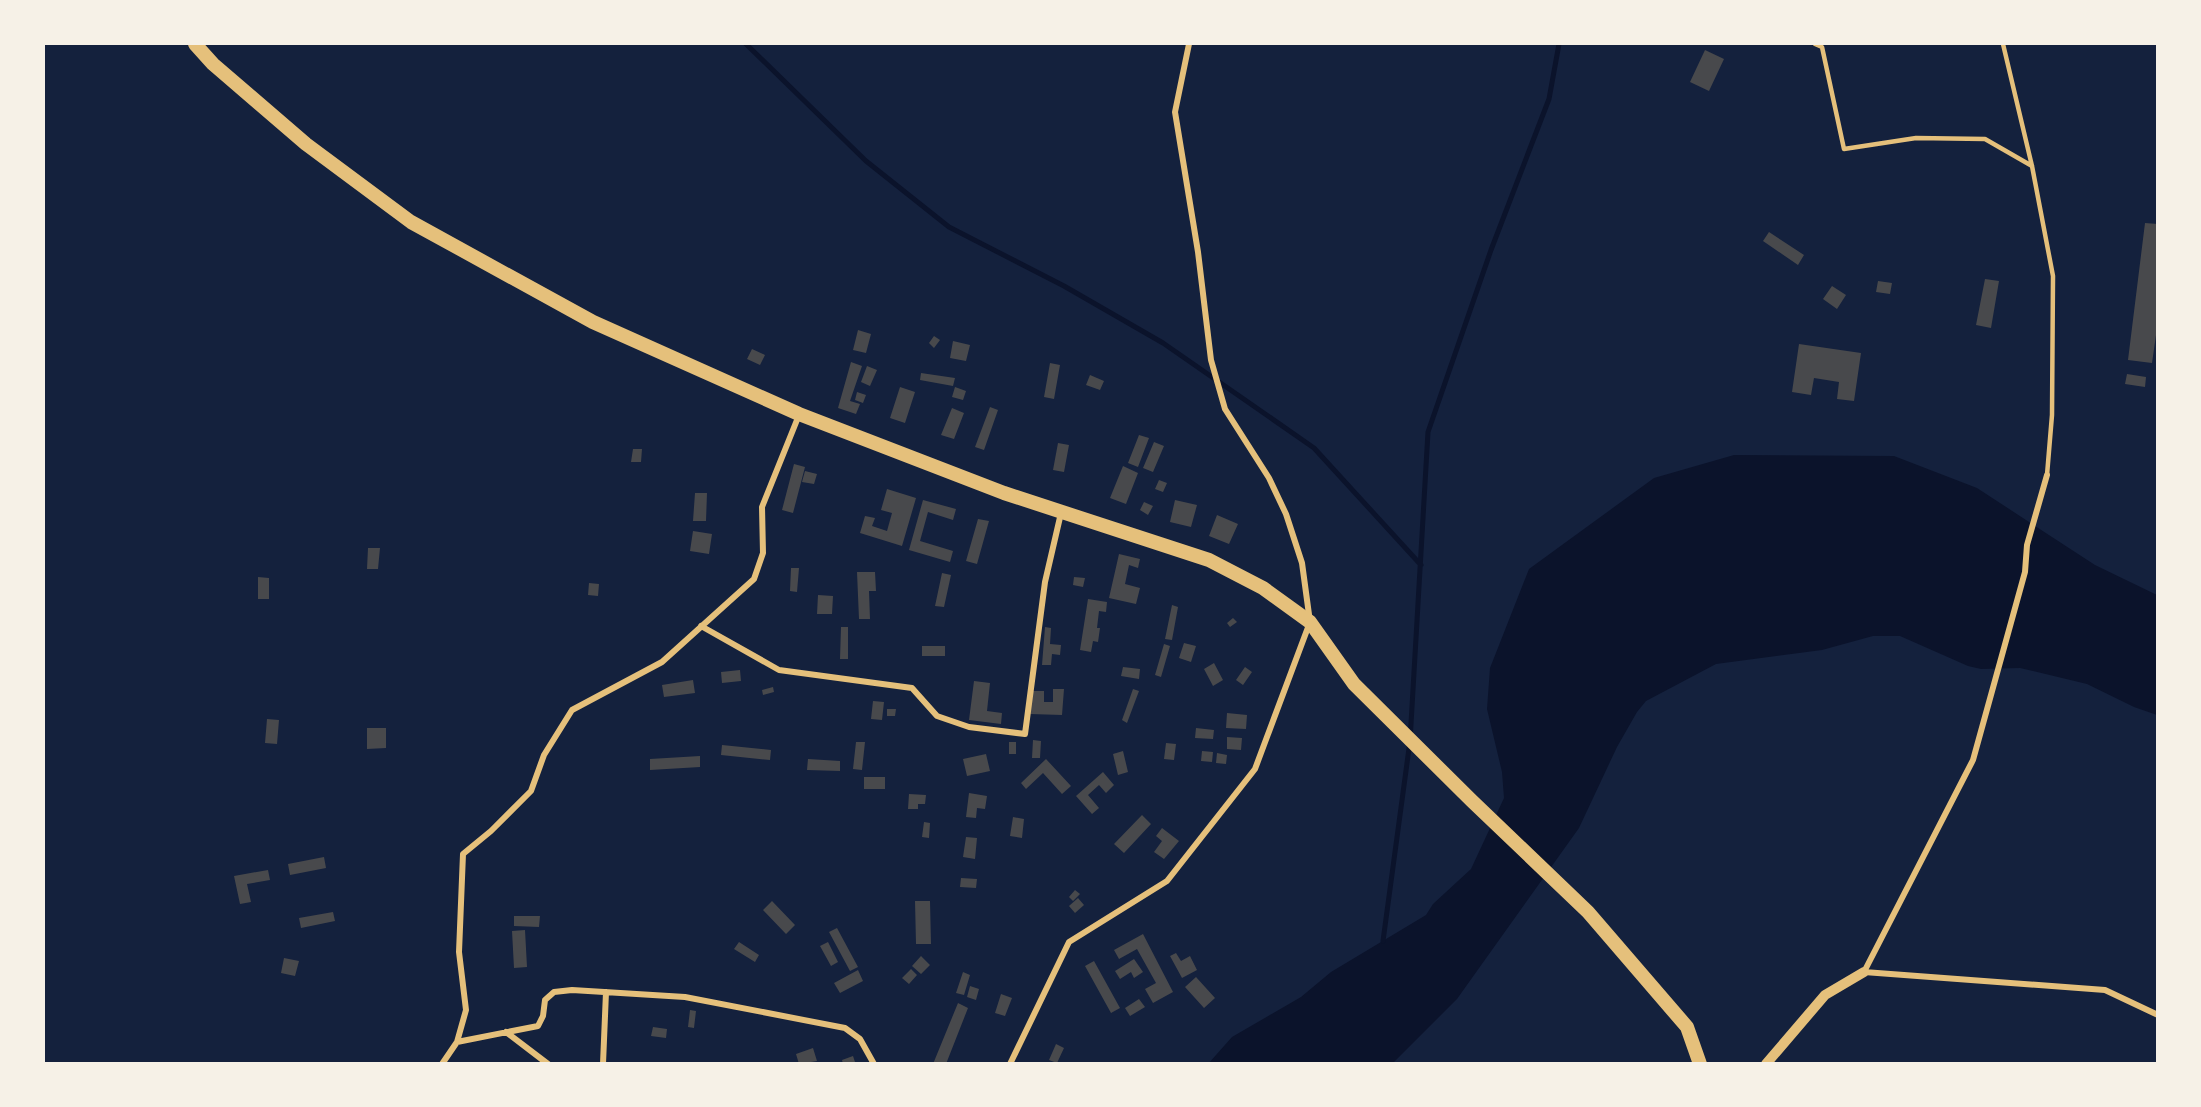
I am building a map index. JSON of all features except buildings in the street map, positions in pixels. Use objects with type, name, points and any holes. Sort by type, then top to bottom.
[{"type":"main road","points":[[195,44],[213,64],[306,144],[411,222],[593,322],[800,414],[1004,493],[1209,561],[1263,588],[1310,622],[1354,684],[1464,794],[1588,912],[1687,1027],[1700,1064]]},
{"type":"street","points":[[1010,1064],[1069,942],[1167,881],[1255,770],[1310,622],[1302,562],[1286,514],[1269,478],[1226,409],[1210,360],[1198,252],[1175,112],[1189,44]]},
{"type":"street","points":[[442,1064],[457,1042],[466,1010],[459,952],[463,854],[491,831],[531,791],[544,754],[572,710],[662,662],[754,579],[763,553],[762,507],[800,414]]},
{"type":"street","points":[[1766,1064],[1825,995],[1864,972],[1973,760],[2025,572],[2026,545],[2047,475]]},
{"type":"street","points":[[701,626],[779,670],[912,688],[937,716],[969,727],[1025,734],[1045,582],[1061,512]]},
{"type":"street","points":[[1864,972],[2105,990],[2157,1015]]},
{"type":"street","points":[[457,1042],[538,1026],[543,1016],[545,1000],[554,992],[572,990],[685,998],[845,1028],[860,1039],[874,1064]]},
{"type":"street","points":[[603,1064],[606,992]]},
{"type":"street","points":[[506,1032],[548,1064]]},
{"type":"lane","points":[[1815,44],[1822,47],[1844,149],[1916,138],[1985,139],[2032,166]]},
{"type":"lane","points":[[2003,44],[2032,166],[2053,276],[2053,369],[2047,475]]},
{"type":"water","points":[[1734,455],[1894,456],[1977,488],[2095,565],[2157,595],[2157,715],[2134,707],[2087,684],[2020,668],[1981,669],[1968,666],[1900,636],[1873,636],[1822,650],[1716,664],[1646,701],[1637,712],[1617,747],[1579,828],[1457,999],[1393,1063],[1208,1064],[1232,1037],[1301,997],[1331,972],[1426,915],[1433,904],[1471,869],[1504,798],[1502,772],[1487,709],[1490,668],[1529,569],[1654,478]]},
{"type":"waterway","points":[[746,44],[866,161],[949,227],[1064,286],[1163,343],[1314,448],[1421,565]]},
{"type":"waterway","points":[[1383,941],[1410,741],[1428,432],[1491,250],[1549,99],[1559,44]]}]
